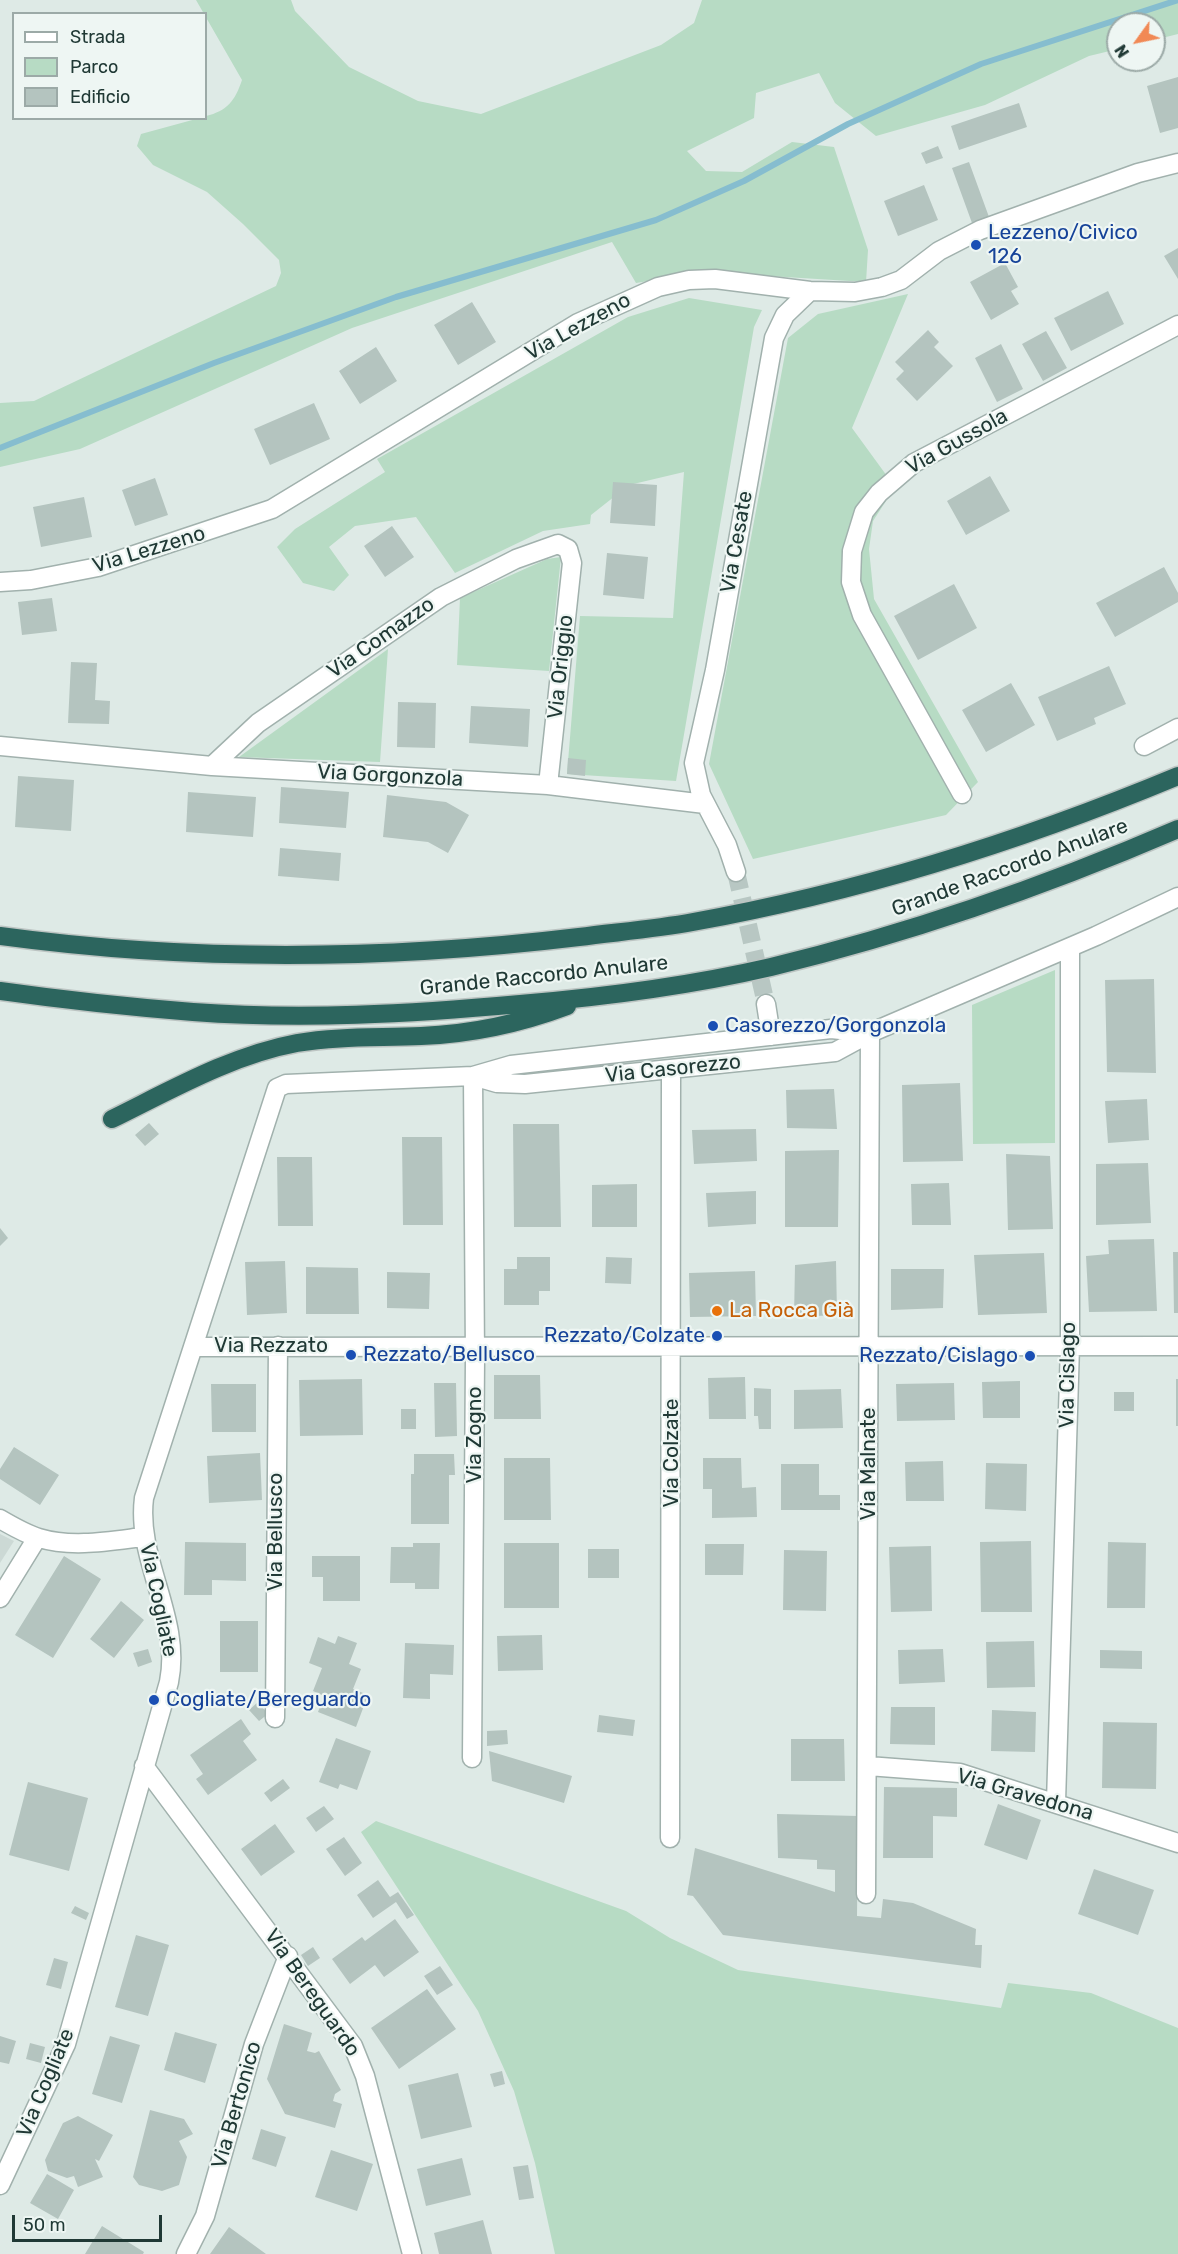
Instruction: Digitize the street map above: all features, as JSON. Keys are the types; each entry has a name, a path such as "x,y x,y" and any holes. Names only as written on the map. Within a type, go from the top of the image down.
{"highway":[{"name":"Grande Raccordo Anulare","path":"0,936 121,948 315,955 477,947 691,922 764,907 914,870 1042,828 1178,776"},
{"name":"Grande Raccordo Anulare","path":"0,991 195,1012 276,1015 412,1013 588,998 769,967 934,923 1058,879 1178,829"},
{"path":"112,1119 228,1065 272,1048 311,1041 424,1036 490,1029 519,1023 588,998"}],"street":[{"name":"Via Lezzeno","path":"0,582 32,580 98,567 272,509 578,323 658,287 689,280 721,279 810,291 855,292 888,285 907,276 947,246 980,230 1138,173 1178,163"},
{"name":"Via Cesate","path":"705,804 696,782 694,763 715,670 774,338 784,315 810,291"},
{"name":"Via Gussola","path":"962,794 854,597 850,557 864,512 890,482 914,463 1178,325"},
{"name":"Via Comazzo","path":"212,766 258,723 461,584 544,548 558,544 568,549"},
{"name":"Via Origgio","path":"548,785 572,562 568,549"},
{"path":"1144,746 1178,728"},
{"name":"Via Gorgonzola","path":"0,747 212,766 548,785 705,804"},
{"path":"705,804 727,845 736,872"},
{"name":"Via Casorezzo","path":"473,1076 497,1083 525,1084 829,1053 848,1047 870,1033 1070,948 1178,897"},
{"name":"Via Cislago","path":"1056,1802 1070,1346 1070,948"},
{"path":"766,1004 771,1035"},
{"name":"Via Casorezzo","path":"286,1084 473,1076 501,1066 771,1035 831,1029 870,1033"},
{"name":"Via Malnate","path":"866,1894 870,1033"},
{"name":"Via Colzate","path":"670,1838 671,1069"},
{"name":"Via Zogno","path":"472,1758 475,1358 473,1346 473,1076"},
{"name":"Via Cogliate","path":"0,2186 66,2044 169,1682 173,1655 164,1608 143,1537 142,1509 147,1486 275,1092 286,1084"},
{"name":"Via Rezzato","path":"193,1347 672,1344 869,1347 1178,1346"},
{"name":"Via Bellusco","path":"276,1718 278,1346"},
{"path":"0,1519 37,1538 86,1542 143,1537"},
{"path":"0,1598 37,1538"},
{"name":"Via Bereguardo","path":"144,1766 350,2040 359,2059 412,2254"},
{"name":"Via Gravedona","path":"868,1766 960,1773 1178,1843"},
{"name":"Via Bertonico","path":"186,2254 205,2216 254,2044 288,1956"}],"shaded area":[{"path":"0,1534 14,1541 0,1563"}],"green space":[{"path":"196,0 291,0 295,11 349,67 418,101 481,114 661,45 694,23 702,0 1178,0 1178,34 1166,37 1166,12 1106,12 1106,52 1089,56 985,105 876,136 835,103 819,73 756,93 754,118 687,151 706,171 742,172 792,142 834,147 868,250 866,282 704,272 636,283 612,242 352,328 80,449 0,467 0,403 34,401 276,286 281,273 279,260 207,192 153,165 137,146 141,134 192,120 207,120 207,116 225,108 233,99 242,80 207,19 207,12 203,12"},
{"path":"908,294 852,428 895,487 873,521 869,549 874,599 978,782 946,815 753,859 709,764 788,338 818,314"},
{"path":"689,298 762,310 754,327 676,781 567,774 580,616 673,618 684,472 629,485 591,515 590,524 543,531 455,573 416,517 355,526 329,547 349,575 334,591 303,583 277,547 295,529 385,472 377,459 628,317"},
{"path":"561,557 549,671 457,665 460,598 547,559"},
{"path":"388,649 380,762 239,757"},
{"path":"1055,970 1055,1143 973,1144 972,1005"},
{"path":"376,1821 626,1911 670,1938 738,1970 1001,2008 1008,1983 1091,1993 1178,2028 1178,2254 555,2254 535,2163 514,2091 478,2011 361,1832"}],"building":[{"path":"1178,77 1178,128 1160,133 1147,86"},
{"path":"1019,103 1027,127 959,150 951,126"},
{"path":"938,146 943,158 926,164 921,153"},
{"path":"969,162 989,217 972,223 952,168"},
{"path":"924,185 938,220 898,236 884,201"},
{"path":"1178,248 1178,279 1164,256"},
{"path":"1005,263 1018,287 1011,291 1019,304 991,320 970,282"},
{"path":"1108,291 1124,324 1071,351 1054,318"},
{"path":"472,302 496,342 458,365 434,325"},
{"path":"928,330 939,342 934,347 953,366 917,401 896,379 904,371 895,362"},
{"path":"1046,331 1067,368 1043,381 1022,344"},
{"path":"1001,344 1023,389 997,402 975,358"},
{"path":"376,347 397,381 360,404 339,371"},
{"path":"314,403 330,439 270,465 254,429"},
{"path":"990,476 1010,511 966,535 947,501"},
{"path":"155,478 168,515 135,526 122,490"},
{"path":"613,482 657,485 655,526 610,523"},
{"path":"84,497 92,537 41,547 33,507"},
{"path":"392,526 414,557 385,577 364,546"},
{"path":"607,553 648,557 644,599 603,595"},
{"path":"1164,567 1178,593 1178,602 1115,637 1096,603"},
{"path":"954,584 977,628 918,660 894,616"},
{"path":"52,598 57,631 22,635 18,602"},
{"path":"71,662 97,663 95,700 110,701 109,724 68,723"},
{"path":"1109,666 1126,704 1094,718 1096,724 1057,741 1038,697"},
{"path":"1011,683 1035,725 986,752 962,710"},
{"path":"398,702 436,703 435,748 397,747"},
{"path":"471,706 530,709 528,747 469,743"},
{"path":"568,758 586,760 585,776 567,774"},
{"path":"18,776 74,780 71,831 15,827"},
{"path":"281,787 349,792 346,828 279,823"},
{"path":"188,792 256,797 253,837 186,832"},
{"path":"387,795 446,802 469,815 448,853 428,842 383,837"},
{"path":"280,848 341,853 339,881 278,876"},
{"path":"1154,979 1156,1073 1107,1072 1105,980"},
{"path":"960,1083 963,1161 903,1162 902,1085"},
{"path":"834,1089 837,1129 787,1128 786,1090"},
{"path":"1147,1099 1149,1140 1108,1143 1105,1101"},
{"path":"149,1123 159,1134 145,1146 135,1135"},
{"path":"513,1124 559,1124 561,1227 514,1227"},
{"path":"756,1129 757,1161 694,1164 692,1130"},
{"path":"402,1137 442,1137 443,1225 403,1225"},
{"path":"839,1150 838,1227 785,1227 785,1151"},
{"path":"1006,1154 1050,1156 1053,1229 1008,1230"},
{"path":"277,1157 312,1157 313,1226 278,1226"},
{"path":"1148,1163 1151,1223 1096,1225 1096,1164"},
{"path":"949,1183 951,1225 912,1225 911,1184"},
{"path":"637,1184 637,1227 592,1227 592,1185"},
{"path":"756,1191 756,1224 708,1227 706,1193"},
{"path":"0,1228 8,1238 0,1246"},
{"path":"1154,1239 1157,1311 1089,1312 1086,1256 1109,1254 1108,1240"},
{"path":"1173,1252 1178,1252 1178,1313 1174,1313"},
{"path":"1044,1253 1047,1313 978,1315 974,1255"},
{"path":"517,1257 550,1257 550,1291 539,1291 539,1305 504,1305 504,1269 517,1269"},
{"path":"606,1257 632,1258 631,1284 605,1283"},
{"path":"285,1261 287,1313 247,1315 245,1262"},
{"path":"836,1261 837,1315 794,1317 795,1265"},
{"path":"306,1267 358,1268 359,1314 306,1314"},
{"path":"891,1269 944,1269 943,1308 891,1310"},
{"path":"755,1271 756,1316 690,1317 689,1273"},
{"path":"387,1272 430,1273 429,1309 387,1308"},
{"path":"494,1375 540,1375 541,1419 494,1419"},
{"path":"745,1377 746,1419 709,1419 708,1378"},
{"path":"362,1379 363,1435 300,1436 299,1380"},
{"path":"1176,1379 1178,1379 1178,1426 1176,1426"},
{"path":"1020,1381 1020,1418 983,1418 982,1382"},
{"path":"434,1383 456,1383 457,1436 435,1437"},
{"path":"954,1383 955,1420 897,1421 896,1384"},
{"path":"211,1384 256,1384 256,1432 212,1432"},
{"path":"754,1388 771,1389 771,1429 759,1429 758,1416 754,1416"},
{"path":"841,1389 843,1428 794,1429 794,1390"},
{"path":"1114,1392 1134,1392 1134,1411 1114,1411"},
{"path":"401,1409 416,1409 416,1429 401,1429"},
{"path":"14,1447 59,1475 40,1505 0,1479 0,1469"},
{"path":"260,1453 262,1500 209,1503 207,1456"},
{"path":"414,1454 454,1454 455,1475 449,1475 449,1524 411,1524 411,1474 414,1474"},
{"path":"504,1458 550,1458 551,1520 504,1520"},
{"path":"703,1458 741,1458 742,1488 756,1487 757,1517 712,1518 712,1489 703,1489"},
{"path":"943,1461 944,1501 906,1501 905,1462"},
{"path":"986,1463 1027,1464 1026,1511 985,1509"},
{"path":"781,1464 819,1464 819,1495 840,1495 840,1510 781,1510"},
{"path":"1031,1541 1032,1612 981,1612 980,1542"},
{"path":"185,1542 246,1543 246,1581 212,1580 212,1595 184,1595"},
{"path":"1108,1542 1146,1543 1145,1608 1107,1608"},
{"path":"413,1543 440,1543 439,1589 415,1589 415,1583 390,1583 391,1547 413,1547"},
{"path":"504,1543 559,1543 559,1608 504,1608"},
{"path":"705,1544 744,1544 743,1575 705,1575"},
{"path":"931,1546 932,1611 891,1612 889,1547"},
{"path":"588,1549 619,1549 619,1578 588,1578"},
{"path":"784,1550 827,1551 826,1611 783,1610"},
{"path":"64,1556 101,1579 53,1658 15,1635"},
{"path":"312,1556 360,1556 360,1601 323,1601 323,1577 312,1577"},
{"path":"121,1601 144,1620 114,1658 90,1639"},
{"path":"220,1621 258,1621 258,1672 220,1672"},
{"path":"542,1635 543,1670 498,1671 497,1636"},
{"path":"338,1636 357,1643 349,1664 361,1669 353,1689 368,1695 356,1727 318,1712 324,1696 313,1691 322,1668 309,1663 318,1637 335,1644"},
{"path":"1034,1641 1035,1687 987,1688 986,1642"},
{"path":"405,1643 454,1645 453,1675 430,1674 430,1699 403,1698"},
{"path":"148,1649 152,1662 138,1667 133,1653"},
{"path":"943,1649 945,1682 899,1684 898,1650"},
{"path":"1100,1650 1142,1651 1142,1669 1100,1668"},
{"path":"258,1702 268,1714 259,1721 249,1710"},
{"path":"891,1707 935,1707 935,1745 890,1744"},
{"path":"992,1710 1036,1712 1035,1752 991,1751"},
{"path":"599,1715 635,1720 633,1736 597,1732"},
{"path":"241,1719 251,1734 243,1741 257,1760 208,1795 196,1779 203,1774 190,1755"},
{"path":"1103,1722 1157,1723 1156,1789 1102,1788"},
{"path":"507,1730 508,1744 487,1746 487,1731"},
{"path":"336,1738 371,1751 357,1790 340,1784 338,1789 319,1782"},
{"path":"791,1739 844,1739 845,1781 791,1781"},
{"path":"489,1751 572,1776 564,1803 492,1781"},
{"path":"283,1779 290,1788 271,1802 264,1793"},
{"path":"28,1782 88,1798 69,1871 9,1855"},
{"path":"884,1787 957,1788 957,1817 933,1816 933,1858 883,1858"},
{"path":"998,1804 1041,1820 1027,1860 984,1845"},
{"path":"324,1806 334,1819 316,1832 306,1818"},
{"path":"777,1814 858,1816 857,1916 881,1918 883,1899 913,1903 976,1929 975,1945 982,1945 981,1968 723,1935 693,1896 687,1895 695,1848 835,1892 835,1870 817,1869 817,1860 778,1858"},
{"path":"275,1824 295,1852 261,1876 241,1849"},
{"path":"344,1837 362,1863 345,1876 326,1849"},
{"path":"1094,1869 1154,1890 1138,1935 1078,1914"},
{"path":"378,1880 390,1897 398,1892 414,1915 407,1919 396,1902 373,1918 357,1895"},
{"path":"75,1906 89,1913 86,1920 71,1913"},
{"path":"395,1919 419,1952 384,1977 375,1965 350,1984 332,1959 362,1937 365,1941"},
{"path":"136,1935 169,1945 148,2016 115,2007"},
{"path":"313,1947 320,1958 308,1966 301,1955"},
{"path":"54,1958 68,1962 61,1989 46,1985"},
{"path":"440,1966 453,1985 437,1995 424,1976"},
{"path":"427,1989 456,2029 399,2069 371,2028"},
{"path":"284,2024 312,2033 307,2051 315,2053 319,2051 341,2090 335,2094 333,2101 342,2104 335,2128 285,2114 267,2079"},
{"path":"175,2032 217,2044 205,2083 164,2070"},
{"path":"0,2036 16,2041 9,2064 0,2062"},
{"path":"110,2036 140,2045 122,2103 92,2094"},
{"path":"30,2043 45,2047 41,2063 26,2059"},
{"path":"502,2071 505,2084 494,2087 490,2074"},
{"path":"458,2073 472,2127 421,2139 408,2085"},
{"path":"150,2110 184,2119 193,2134 179,2141 187,2157 179,2185 162,2191 139,2185 133,2177"},
{"path":"78,2116 113,2135 99,2161 95,2159 103,2177 78,2187 74,2176 67,2178 48,2171 45,2160 63,2123"},
{"path":"261,2129 286,2137 276,2167 252,2159"},
{"path":"331,2150 373,2164 357,2211 315,2197"},
{"path":"462,2158 471,2195 426,2206 417,2169"},
{"path":"528,2165 534,2198 519,2200 513,2167"},
{"path":"47,2174 74,2190 58,2219 30,2203"},
{"path":"483,2220 492,2254 439,2254 434,2233"},
{"path":"102,2226 144,2252 143,2254 85,2254"},
{"path":"229,2227 266,2254 210,2254"}],"waterway":[{"path":"0,448 214,363 396,297 656,220 744,181 848,124 981,64 1178,0"}],"tunnel":[{"path":"736,872 766,1004"}],"place":[{"name":"Lezzeno/Civico 126","path":"976,245"},
{"name":"Casorezzo/Gorgonzola","path":"713,1026"},
{"name":"La Rocca Già","path":"717,1311"},
{"name":"Rezzato/Colzate","path":"717,1336"},
{"name":"Rezzato/Bellusco","path":"351,1355"},
{"name":"Rezzato/Cislago","path":"1030,1356"},
{"name":"Cogliate/Bereguardo","path":"154,1700"}]}
